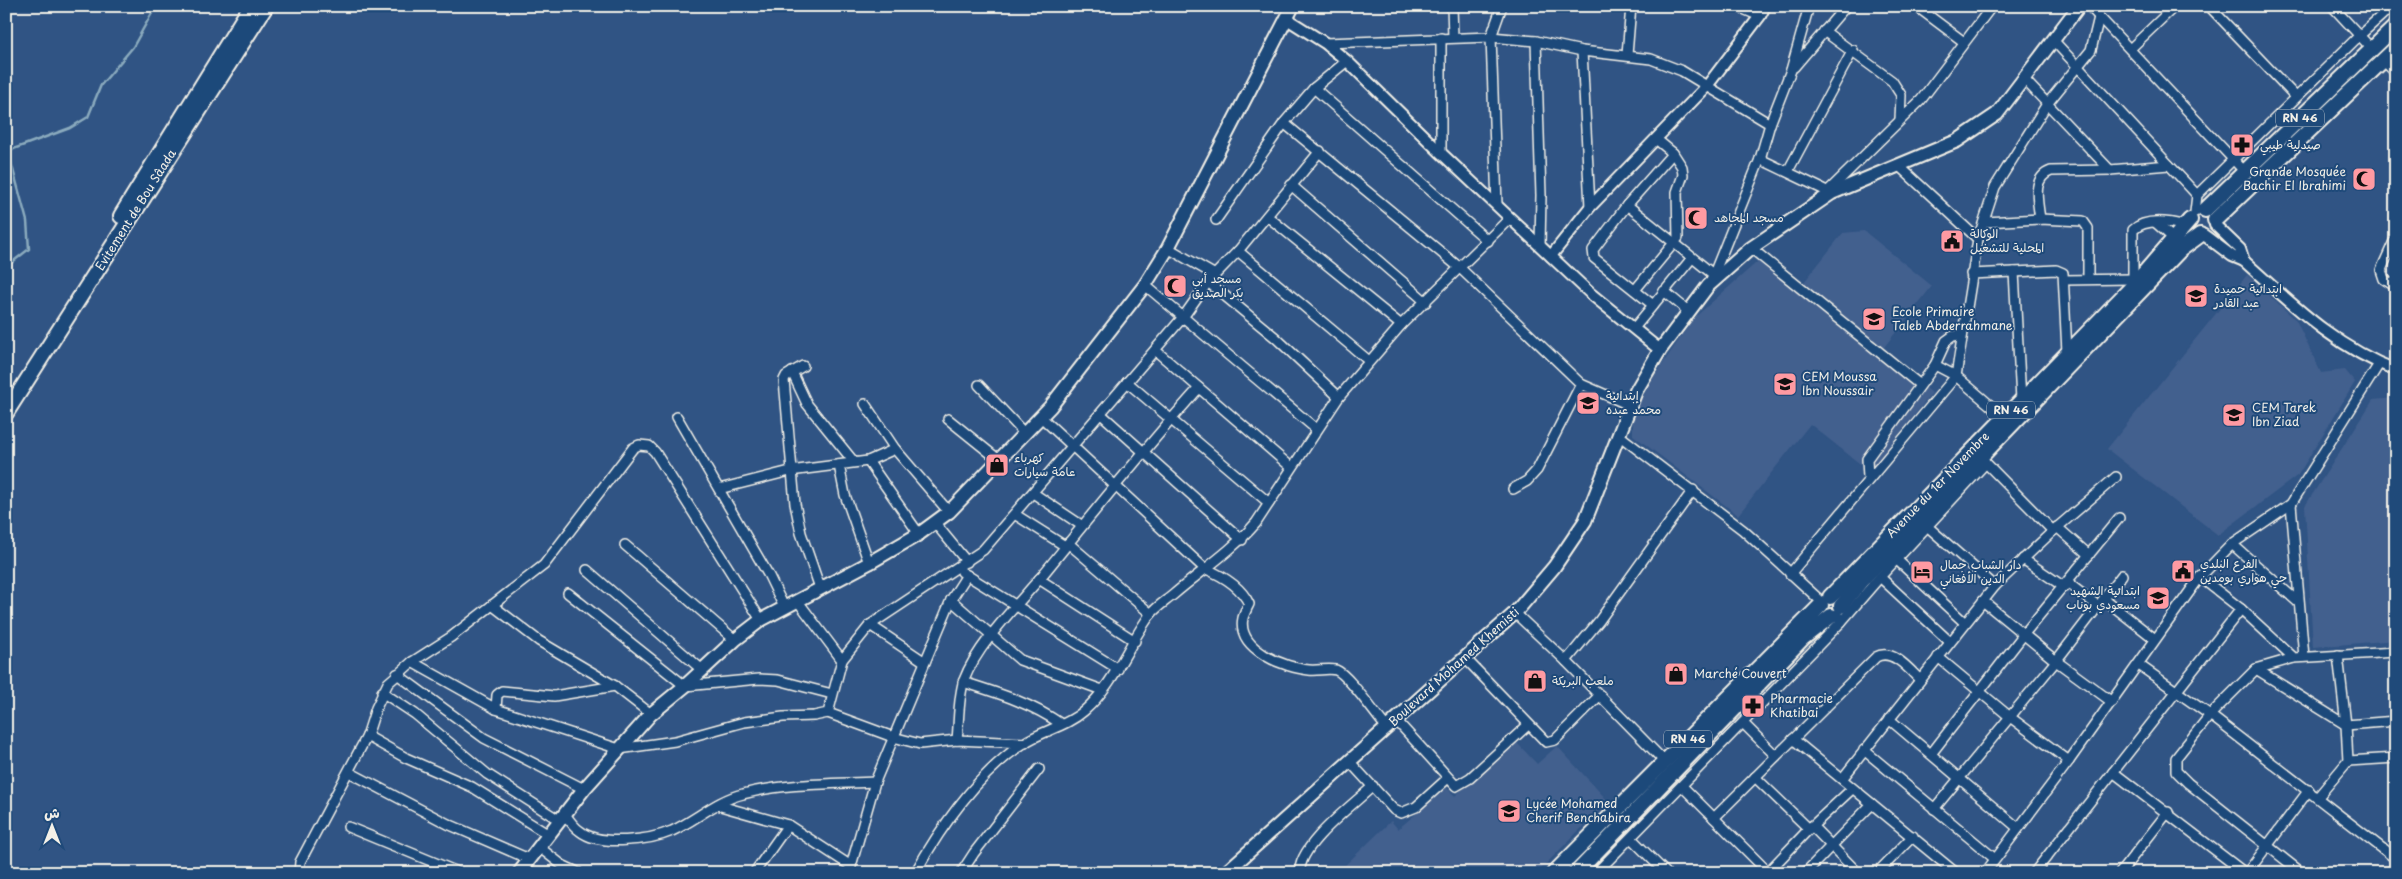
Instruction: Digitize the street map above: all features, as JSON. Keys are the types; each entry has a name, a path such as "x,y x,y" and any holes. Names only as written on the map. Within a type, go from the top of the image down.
{"main road":[{"name":"Evitement de Bou Sâada","path":"6,397 251,6"},
{"name":"Evitement de Bou Sâada","path":"6,413 266,6"},
{"path":"519,873 584,789 619,749 651,714 702,669 761,620 869,563 935,523 949,512 1041,417 1145,284 1168,248 1293,6"},
{"name":"Boulevard Mohamed Khemisti","path":"1224,873 1516,613 1554,567 1585,521 1620,436 1629,405 1660,350 1711,280 1829,192 1957,141 1997,114 2079,6"},
{"name":"Avenue du 1er Novembre","path":"1555,873 1665,762 1832,609 2004,417 2132,282 2175,240 2194,217 2244,172 2396,26"},
{"name":"RN 46","path":"2215,223 2396,48"},
{"path":"2212,213 2215,223 2211,232 2202,235 2191,228 2194,217 2212,213"},
{"name":"Avenue du 1er Novembre","path":"1576,873 1803,638 1983,461 2181,250 2202,235"}],"street":[{"path":"1452,6 1453,37"},
{"path":"1497,205 1491,37 1502,6"},
{"path":"1626,55 1631,6"},
{"path":"1551,256 1590,207 1707,86 1762,11 1736,6"},
{"path":"1627,204 1692,258 1711,280 1760,158 1770,124 1791,70 1810,6"},
{"path":"1791,70 1846,6"},
{"path":"1916,6 1964,42"},
{"path":"1760,158 1829,192 1921,100 1992,6"},
{"path":"2089,6 2244,172"},
{"path":"2130,49 2175,6"},
{"path":"2209,6 2296,97"},
{"path":"2332,6 2372,49"},
{"path":"2064,280 2088,279 2132,282 2133,230 2136,227 2156,222 2194,217 2197,195 2392,6"},
{"path":"1790,574 1868,478 1956,376 1978,239 1996,187 2047,104 2091,50 2099,16"},
{"path":"1287,19 1325,43 1347,61 1441,154 1591,294 1635,327 1660,350"},
{"path":"1824,31 1885,74 1898,89 1902,102 1900,120"},
{"path":"1325,43 1491,37 1536,41 1582,51 1626,55 1667,64 1770,124"},
{"path":"1441,38 1441,154"},
{"path":"2053,40 2197,195"},
{"path":"1536,41 1541,195 1540,246"},
{"path":"1788,171 1853,50"},
{"path":"1582,51 1590,207"},
{"path":"2383,60 2396,73"},
{"path":"1216,220 1284,123 1314,88 1347,61"},
{"path":"2024,79 2110,170"},
{"path":"1314,88 1488,241"},
{"path":"1284,123 1460,268 1581,384 1629,405"},
{"path":"1635,290 1674,244 1679,230 1677,192 1683,171 1673,154 1656,139"},
{"path":"828,713 842,660 870,625 983,550 1016,515 1033,492 1156,350 1184,316 1208,282 1238,251 1320,151"},
{"path":"1653,305 1593,254 1596,244 1627,204 1673,154"},
{"path":"1898,165 1978,239"},
{"path":"2040,219 2037,187 2039,179 2044,174 2052,171 2110,170 2169,165"},
{"path":"1291,185 1426,302"},
{"path":"1267,216 1401,325"},
{"path":"915,873 953,814 976,785 1004,758 1025,743 1082,713 1118,669 1151,614 1204,568 1242,540 1269,503 1316,429 1339,397 1401,325 1510,218"},
{"path":"1985,222 2040,219 2079,220 2086,223 2090,252 2088,279"},
{"path":"2156,222 2175,240"},
{"path":"2215,223 2240,249 2244,261"},
{"path":"2202,235 2232,256 2244,261 2313,323 2379,364 2396,370"},
{"path":"2396,237 2383,262 2381,273 2385,281 2396,287"},
{"path":"1168,248 1215,275"},
{"path":"1752,248 1920,385"},
{"path":"1238,251 1369,361"},
{"path":"1635,327 1692,258"},
{"path":"1971,274 2059,270 2063,272 2067,352"},
{"path":"2014,272 2021,400"},
{"path":"1208,282 1276,338 1339,397"},
{"path":"1145,284 1316,429"},
{"path":"1664,291 1688,311"},
{"path":"1868,478 1867,459 1935,366 1946,341 1953,336 1962,335"},
{"path":"1156,350 1291,467"},
{"path":"1984,873 2069,761 2200,577 2232,544 2291,504 2379,364"},
{"path":"803,366 786,376 784,380 790,471 801,533 820,588"},
{"path":"1935,366 1956,376 2004,417"},
{"path":"792,372 807,404 854,462"},
{"path":"1128,382 1269,503"},
{"path":"1514,489 1532,477 1537,470 1581,384"},
{"path":"979,385 1024,433"},
{"path":"957,740 964,682 973,661 1016,604 1039,579 1081,525 1199,388"},
{"path":"865,404 896,449 949,512"},
{"path":"1101,414 1242,540"},
{"path":"677,417 769,576 784,607"},
{"path":"1041,417 1072,447 1116,484 1204,568 1223,576 1247,598 1249,604 1243,620 1245,634 1255,648 1271,660 1287,666 1310,670 1337,670 1352,682 1391,724 1456,786 1462,784 1528,725"},
{"path":"948,419 999,460"},
{"path":"1620,436 1743,530 1790,574 1832,609"},
{"path":"299,873 298,869 303,855 367,736 382,692 397,674 412,662 451,637 544,565 633,448 644,444 655,452 761,620"},
{"path":"719,489 790,471 868,460 896,449"},
{"path":"868,460 919,534"},
{"path":"1596,873 1632,839 1743,723 1832,609 1880,576 1927,526 1983,461 2055,529 2089,556"},
{"path":"838,464 845,495 869,563"},
{"path":"1842,779 1995,586 2055,529 2116,477"},
{"path":"1566,661 1599,620 1692,490"},
{"path":"1033,492 1081,525"},
{"path":"2291,504 2304,657"},
{"path":"1016,515 1067,544 1151,614"},
{"path":"1931,754 2024,634 2119,518"},
{"path":"935,523 967,562"},
{"path":"1927,526 1995,586"},
{"path":"2232,544 2299,603"},
{"path":"625,545 736,640"},
{"path":"1896,559 1965,623"},
{"path":"2023,559 2066,585 2101,603 2155,639"},
{"path":"956,568 1118,669"},
{"path":"587,570 702,669"},
{"path":"717,805 788,825 850,870 875,782 951,600 967,575"},
{"path":"1934,809 1961,779 2056,661 2122,575"},
{"path":"1880,576 1950,642"},
{"path":"2200,577 2242,609 2294,658"},
{"path":"1039,579 1135,641"},
{"path":"568,593 685,686 759,679 778,680 832,694"},
{"path":"797,600 842,660"},
{"path":"951,600 1020,660 1102,690"},
{"path":"1983,601 2056,661 2112,702"},
{"path":"492,605 539,641 615,686 651,714"},
{"path":"2034,873 2242,609"},
{"path":"1516,613 1665,762"},
{"path":"870,625 925,662"},
{"path":"2302,873 2176,771 2176,758 2210,715 2256,668 2294,658 2396,652"},
{"path":"1714,818 1869,663 1881,654 1896,658 1920,680"},
{"path":"2318,796 2348,761 2338,655"},
{"path":"1938,657 2010,717 2069,761"},
{"path":"1465,658 1544,742 1550,742 1600,695"},
{"path":"412,662 496,709 619,749 675,741 744,722 828,713 894,737 920,744 957,740 1025,743"},
{"path":"2139,665 2210,715 2394,856"},
{"path":"2256,668 2346,725 2396,722"},
{"path":"397,674 484,738 584,789"},
{"path":"964,682 1015,698 1042,711 1061,724"},
{"path":"496,709 497,695 502,691 554,696 615,686"},
{"path":"382,692 414,714 487,774 562,817 580,832 590,836 632,840 650,838 673,830 740,794 773,788 875,782"},
{"path":"1889,719 2018,828"},
{"path":"1743,723 1776,756"},
{"path":"367,736 406,758 472,787 549,834"},
{"path":"1793,739 1956,873"},
{"path":"1864,750 1995,859"},
{"path":"2348,761 2396,758"},
{"path":"1350,762 1394,810 1401,814 1416,807 1448,778"},
{"path":"961,873 974,853 1039,769"},
{"path":"349,772 448,824 529,859"},
{"path":"2113,772 2246,873 2309,790"},
{"path":"1755,777 1858,873"},
{"path":"1300,873 1301,862 1309,847 1373,786"},
{"path":"1682,786 1768,872 1810,828 1852,789"},
{"path":"1806,873 1872,804"},
{"path":"2123,872 2168,812"},
{"path":"754,873 788,825"},
{"path":"348,828 460,873"},
{"path":"1877,873 1913,836"},
{"path":"1632,839 1666,873"},
{"path":"539,846 562,865 578,873"}],"shaded area":[{"name":"CEM Moussa Ibn Noussair","path":"1864,231 1932,286 1881,351 1932,393 1869,471 1810,424 1738,515 1633,435 1633,415 1655,375 1694,318 1764,256 1801,286 1843,233"},
{"name":"CEM Tarek Ibn Ziad","path":"2247,275 2296,320 2321,373 2345,370 2355,382 2298,475 2218,535 2107,449"},
{"path":"2396,398 2396,640 2313,647 2305,506 2373,400"},
{"name":"Lycée Mohamed Cherif Benchabira","path":"1516,742 1537,764 1557,746 1608,801 1537,873 1337,873 1391,821 1398,829 1447,788 1455,796"}],"waterway":[{"path":"6,267 29,249 27,221 8,151 70,128 88,117 101,85 133,47 152,13 151,6"}],"place":[{"name":"صيدلية طيبي","path":"2242,145"},
{"name":"Grande Mosquée Bachir El Ibrahimi","path":"2364,179"},
{"name":"مسجد المجاهد","path":"1696,218"},
{"name":"الوكالة المحلية للتشغيل","path":"1952,241"},
{"name":"مسجد أبي بكر الصديق","path":"1175,286"},
{"name":"ابتدائية حميدة عبد القادر","path":"2196,296"},
{"name":"Ecole Primaire Taleb Abderrahmane","path":"1874,319"},
{"name":"CEM Moussa Ibn Noussair","path":"1785,384"},
{"name":"إبتدائية محمد عبده","path":"1588,403"},
{"name":"CEM Tarek Ibn Ziad","path":"2234,415"},
{"name":"كهرباء عامة سيارات","path":"997,465"},
{"name":"الفرع البلدي حي هواري بومدين","path":"2183,571"},
{"name":"دار الشباب جمال الدين الأفغاني","path":"1922,572"},
{"name":"ابتدائية الشهيد مسعودي بوناب","path":"2158,598"},
{"name":"Marché Couvert","path":"1676,674"},
{"name":"ملعب البريكة","path":"1535,681"},
{"name":"Pharmacie Khatibai","path":"1753,706"},
{"name":"Lycée Mohamed Cherif Benchabira","path":"1509,811"}]}
